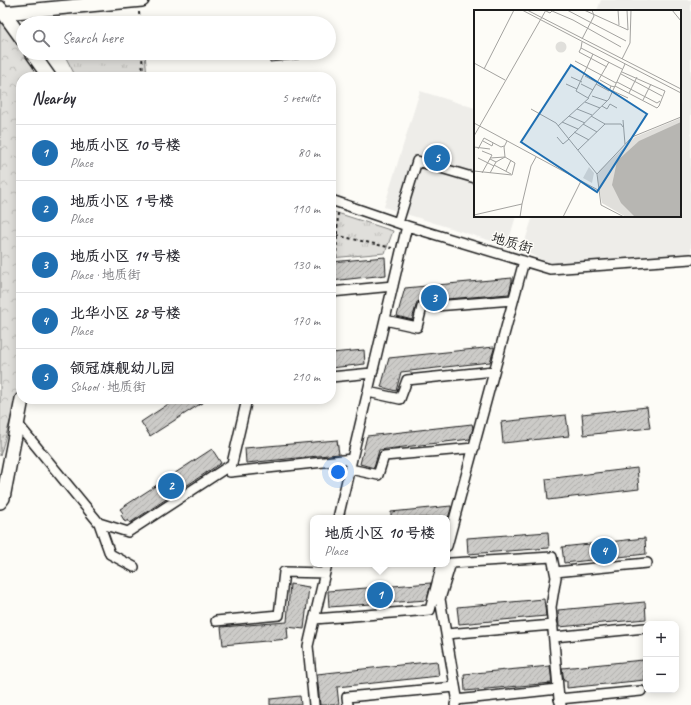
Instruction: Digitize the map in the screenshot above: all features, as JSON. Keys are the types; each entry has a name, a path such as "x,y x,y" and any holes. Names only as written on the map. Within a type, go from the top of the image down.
{"main road":[{"path":"2,11 142,0"},
{"path":"2,11 16,30"},
{"path":"37,60 45,72"},
{"path":"0,502 3,498 21,404"}],"street":[{"path":"398,223 417,160 474,178"},
{"name":"地质街","path":"336,202 407,226 550,269 691,259"},
{"path":"339,515 407,226"},
{"path":"450,528 474,448 524,261"},
{"path":"336,292 393,286"},
{"path":"385,320 417,327 422,307 513,300"},
{"path":"368,392 400,399 407,380 494,371"},
{"path":"336,376 372,373"},
{"path":"246,404 230,472 352,459"},
{"path":"17,423 99,523 110,554 134,567"},
{"path":"350,469 378,475 384,456 474,448"},
{"path":"99,523 128,532 232,464"},
{"path":"560,698 551,607 556,577 552,556 452,564 440,599 457,697 456,703 560,698 641,691"},
{"path":"555,572 647,563"},
{"path":"314,619 430,610 441,567"},
{"path":"216,620 279,615 284,572 326,568 308,646 314,705"},
{"path":"446,634 553,625"},
{"path":"554,637 643,628"},
{"path":"348,705 347,697 455,686"}],"path":[{"path":"143,60 144,72"},
{"path":"336,218 336,258"},
{"path":"337,235 401,250"}],"shaded area":[{"path":"601,0 691,0 691,256 552,265 522,250 533,217 681,217 681,10 597,10"},
{"path":"420,91 474,108 474,217 516,217 507,246 384,207"}],"green space":[{"path":"0,22 16,40 16,60 32,60 41,72 16,72 16,400 0,456"},
{"path":"67,60 146,60 147,72 73,72"},
{"path":"336,213 393,231 385,253 336,258"}],"building":[{"path":"270,60 289,60 270,62"},
{"path":"385,257 386,275 336,280 336,262"},
{"path":"512,278 509,294 422,301 417,302 412,320 397,316 405,288"},
{"path":"494,347 490,362 401,372 396,391 381,387 389,358"},
{"path":"364,350 365,364 336,367 336,353"},
{"path":"168,404 200,404 150,436 141,422"},
{"path":"647,407 650,428 584,435 582,414"},
{"path":"566,415 569,436 503,443 501,422"},
{"path":"472,424 473,428 470,439 379,450 374,468 360,464 367,436"},
{"path":"337,440 339,454 246,463 245,448"},
{"path":"212,449 221,463 130,523 128,520 125,522 121,515 123,513 120,509"},
{"path":"637,468 639,489 548,500 546,479"},
{"path":"451,506 449,515 391,515 391,512"},
{"path":"548,532 549,548 468,554 467,538"},
{"path":"645,538 646,554 564,563 562,547"},
{"path":"431,583 427,600 329,607 328,591"},
{"path":"290,584 309,587 304,629 287,627 288,639 223,645 221,627 287,622"},
{"path":"544,599 546,616 459,624 457,607"},
{"path":"645,602 646,619 559,627 558,610"},
{"path":"643,660 643,680 567,688 567,681 564,681 562,668"},
{"path":"437,661 439,676 337,687 339,705 320,705 317,674"},
{"path":"550,666 552,683 465,691 464,674"},
{"path":"300,696 301,705 270,705 270,699"}],"place":[{"name":"领冠旗舰幼儿园","path":"437,158"},
{"name":"地质小区 14 号楼","path":"434,298"},
{"name":"地质小区 1 号楼","path":"171,486"},
{"name":"北华小区 28 号楼","path":"604,551"},
{"name":"地质小区 10 号楼","path":"380,595"}]}
